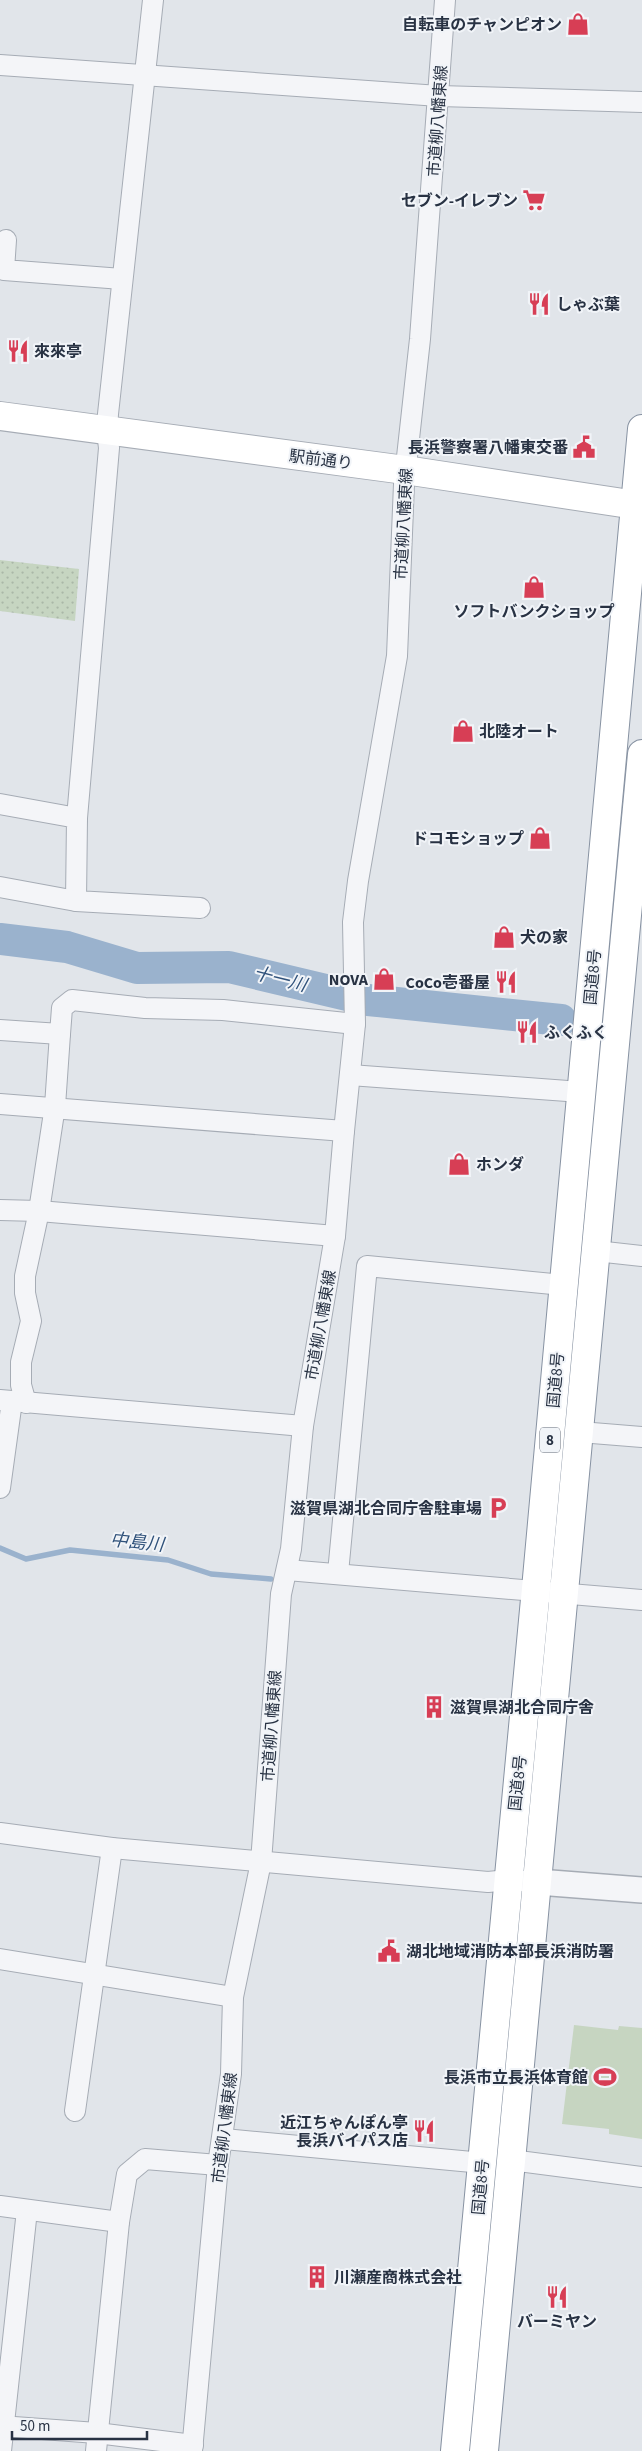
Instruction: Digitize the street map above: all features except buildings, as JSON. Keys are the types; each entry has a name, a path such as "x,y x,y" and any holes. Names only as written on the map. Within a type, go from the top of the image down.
{"main road":[{"name":"駅前通り","path":"0,416 406,470 639,506"},
{"name":"国道8号","path":"455,2451 581,1092 639,506 642,429"},
{"name":"国道8号","path":"484,2451 640,798 642,754"}],"street":[{"path":"76,902 77,818 109,448 107,431 153,0"},
{"name":"市道柳八幡東線","path":"192,2448 218,2166 224,2139 231,2074 233,1997 261,1862 282,1594 287,1570 303,1426 335,1236 356,1024 353,922 358,881 396,656 406,470 421,329 445,0"},
{"path":"0,65 439,96 642,102"},
{"path":"6,240 4,270 122,279"},
{"path":"0,804 77,818"},
{"path":"0,887 76,902 200,908"},
{"path":"0,1488 12,1401 22,1385 20,1362 31,1321 25,1293 25,1276 39,1211 55,1106 62,1008 72,1000 145,1008 223,1010 356,1024"},
{"path":"0,1030 60,1034"},
{"path":"350,1075 581,1092"},
{"path":"0,1104 55,1106 344,1130"},
{"path":"0,1210 39,1211 335,1236"},
{"path":"596,1251 642,1256"},
{"path":"338,1573 367,1266 563,1285"},
{"path":"12,1401 303,1426"},
{"path":"580,1432 642,1437"},
{"path":"287,1570 642,1600"},
{"path":"0,1833 29,1835 112,1848 261,1862 488,1882 508,1880 642,1890"},
{"path":"75,2111 112,1848"},
{"path":"0,1959 233,1997"},
{"path":"224,2139 482,2163"},
{"path":"96,2442 119,2222 127,2174 145,2159 218,2166"},
{"path":"511,2160 642,2177"},
{"path":"0,2206 119,2222"},
{"path":"1,2451 1,2426 27,2210"},
{"path":"1,2426 96,2442 192,2448"}],"green space":[{"path":"0,560 79,569 75,621 0,611"},
{"name":"長浜市立長浜体育館","path":"574,2025 618,2030 619,2026 642,2028 642,2139 609,2134 609,2129 562,2124"}],"waterway":[{"name":"十一川","path":"0,939 67,947 137,968 229,967 368,1000 561,1020"},
{"name":"中島川","path":"0,1548 26,1559 70,1550 168,1560 211,1574 271,1579"}],"place":[{"name":"自転車のチャンピオン","path":"578,24"},
{"name":"セブン-イレブン","path":"534,200"},
{"name":"しゃぶ葉","path":"539,304"},
{"name":"來來亭","path":"18,351"},
{"name":"長浜警察署八幡東交番","path":"584,447"},
{"name":"ソフトバンクショップ","path":"534,587"},
{"name":"北陸オート","path":"463,731"},
{"name":"ドコモショップ","path":"540,838"},
{"name":"犬の家","path":"504,937"},
{"name":"NOVA","path":"384,979"},
{"name":"CoCo壱番屋","path":"506,982"},
{"name":"ふくふく","path":"527,1032"},
{"name":"ホンダ","path":"459,1164"},
{"name":"滋賀県湖北合同庁舎駐車場","path":"498,1508"},
{"name":"滋賀県湖北合同庁舎","path":"434,1707"},
{"name":"湖北地域消防本部長浜消防署","path":"389,1951"},
{"name":"長浜市立長浜体育館","path":"605,2077"},
{"name":"近江ちゃんぽん亭 長浜バイパス店","path":"424,2131"},
{"name":"川瀬産商株式会社","path":"317,2277"},
{"name":"バーミヤン","path":"557,2297"}]}
